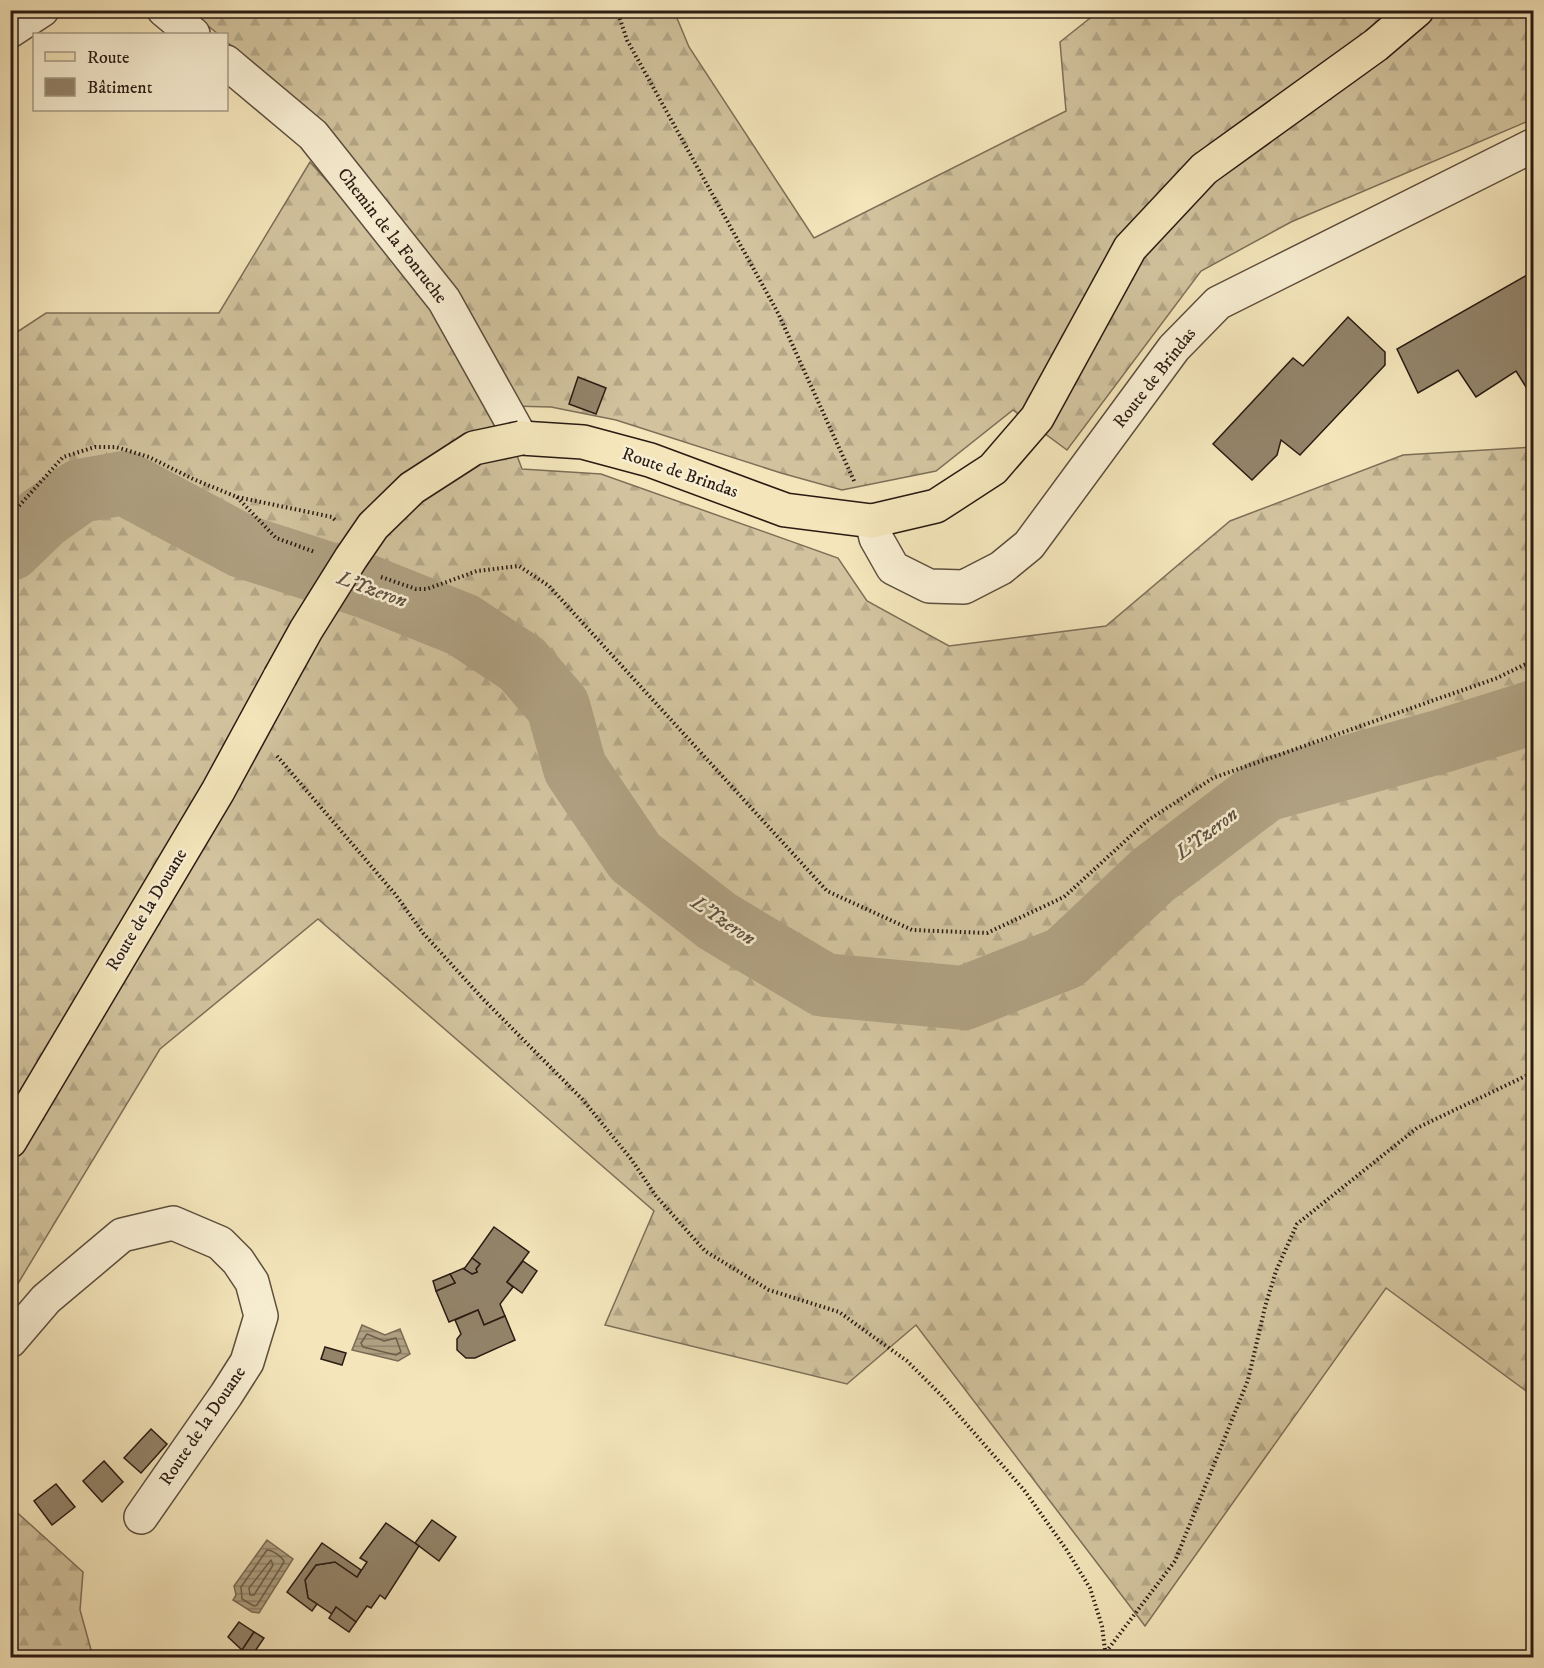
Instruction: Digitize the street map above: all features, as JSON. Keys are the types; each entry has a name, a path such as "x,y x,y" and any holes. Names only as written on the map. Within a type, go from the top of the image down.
{"main road":[{"name":"Route de Brindas","path":"280,676 351,558 374,526 412,488 474,448 521,438 583,442 650,460 785,510 872,521 936,506 993,469 1037,418 1130,248 1204,169 1377,45 1417,10"},
{"name":"Route de la Douane","path":"10,1141 218,791 280,676"}],"street":[{"path":"10,32 42,10"},
{"path":"164,10 192,33"},
{"name":"Chemin de la Fonruche","path":"228,64 313,135 444,300 521,438"},
{"name":"Route de Brindas","path":"872,521 876,538 893,568 929,586 964,588 1001,568 1029,545 1174,348 1218,303 1533,144"},
{"name":"Route de la Douane","path":"10,1341 46,1299 122,1235 173,1223 220,1243 238,1261 252,1282 261,1316 247,1362 141,1517"}],"path":[{"path":"617,10 627,40 778,313 872,521"},
{"path":"10,516 63,457 95,447 116,447 148,457 237,497 332,517 338,524"},
{"path":"237,497 276,538 318,553"},
{"path":"380,577 416,589 428,589 477,571 519,566 549,586 827,891 912,930 987,933 1064,897 1147,821 1213,778 1497,678 1533,660"},
{"path":"251,730 273,751 395,894 438,950 583,1100 631,1159 656,1197 705,1251 770,1290 839,1312 907,1361 942,1395 1024,1490 1066,1549 1090,1588 1102,1626 1106,1655"},
{"path":"1106,1655 1175,1561 1248,1380 1276,1271 1296,1224 1417,1128 1533,1072"}],"green space":[{"path":"190,11 674,11 689,47 814,238 1066,111 1060,42 1099,11 1533,11 1533,119 1291,222 1201,271 1067,450 1013,410 936,471 842,490 781,473 616,420 551,407 511,406 331,131 228,43 228,33 217,33"},
{"path":"310,162 438,305 500,410 522,469 601,474 838,558 867,601 949,646 1106,626 1230,521 1403,455 1533,447 1533,1396 1386,1288 1145,1626 916,1325 847,1384 605,1325 654,1211 318,919 160,1049 11,1295 11,336 46,313 219,313"},
{"path":"11,1507 83,1572 80,1610 93,1657 11,1657"}],"water":[{"path":"362,1325 385,1335 400,1329 410,1354 398,1361 352,1350"},
{"path":"267,1540 293,1559 259,1613 252,1612 233,1600 236,1595 234,1586"}],"building":[{"path":"1534,271 1534,393 1531,395 1516,371 1476,397 1458,370 1418,393 1397,349"},
{"path":"1348,317 1385,352 1385,365 1300,455 1281,440 1277,455 1252,480 1213,444 1293,358 1303,366"},
{"path":"578,377 606,388 596,414 569,404"},
{"path":"494,1227 529,1252 507,1282 513,1287 500,1304 505,1316 484,1325 478,1310 449,1322 436,1291 455,1283 450,1274 464,1268 472,1274 477,1272 476,1269 480,1264 472,1258"},
{"path":"472,1258 480,1264 476,1269 477,1272 472,1274 464,1269"},
{"path":"523,1261 537,1271 522,1293 507,1282"},
{"path":"450,1274 455,1283 436,1291 433,1281"},
{"path":"478,1310 484,1325 505,1316 515,1340 475,1358 466,1358 457,1350 457,1339 461,1334 455,1320"},
{"path":"325,1347 346,1353 342,1365 321,1359"},
{"path":"151,1429 167,1444 141,1473 124,1458"},
{"path":"104,1461 123,1482 102,1502 83,1481"},
{"path":"56,1484 75,1507 52,1525 34,1501"},
{"path":"432,1520 456,1537 439,1561 415,1543"},
{"path":"386,1523 419,1546 385,1599 380,1595 371,1608 367,1606 356,1622 336,1607 332,1614 308,1598 305,1580 316,1565 335,1562 357,1577 367,1562 360,1558"},
{"path":"322,1543 361,1570 357,1577 335,1562 316,1565 305,1580 308,1598 317,1604 312,1611 287,1592"},
{"path":"336,1607 356,1622 349,1632 329,1618"},
{"path":"239,1622 254,1632 242,1650 228,1637"},
{"path":"254,1632 264,1638 251,1657 242,1650"}],"waterway":[{"name":"L'Yzeron","path":"10,549 42,518 80,491 124,483 242,546 368,587 463,625 522,664 558,706 575,768 635,857 717,921 824,985 964,998 1065,958 1153,875 1265,790 1442,741 1534,712"}]}
